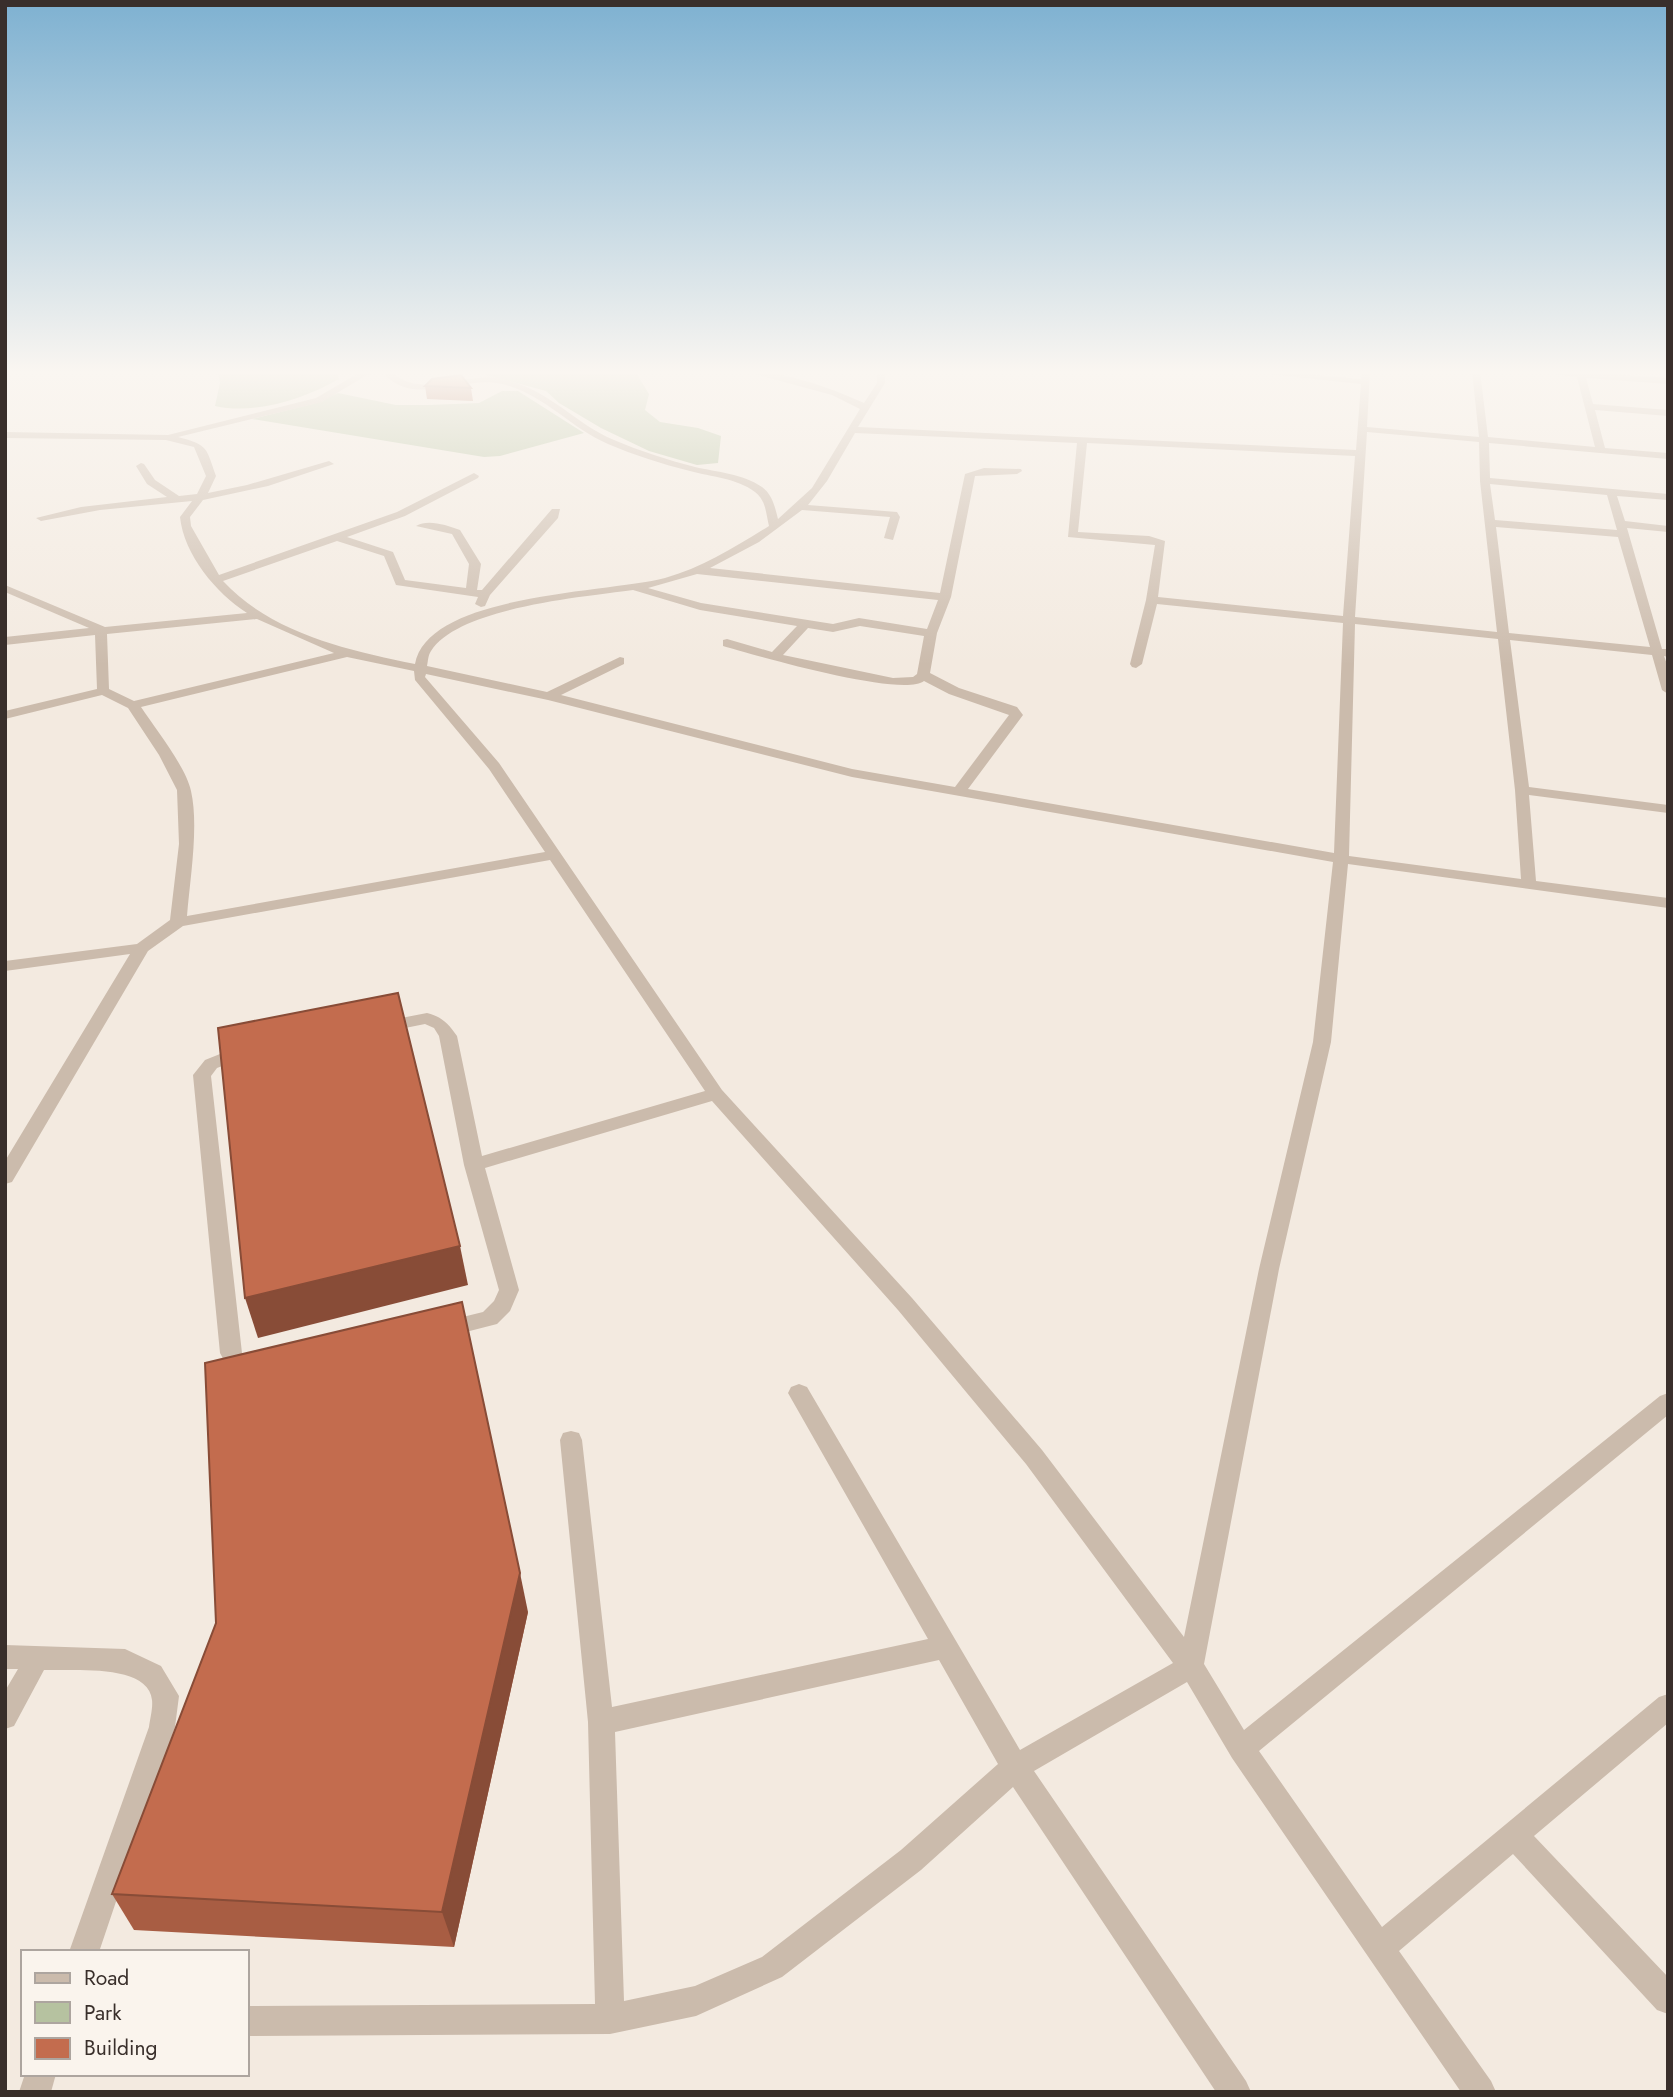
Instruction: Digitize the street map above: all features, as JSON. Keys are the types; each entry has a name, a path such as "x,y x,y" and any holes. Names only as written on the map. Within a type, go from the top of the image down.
{"street":[{"path":"143,469 151,482 176,499"},
{"path":"208,469 211,476 186,517 186,526 216,580 234,598 259,615 318,643 347,653 549,696 852,773 1341,859 1668,903"},
{"path":"41,518 82,508 200,497 254,487 313,469"},
{"path":"693,469 746,482 760,490 768,500 774,526"},
{"path":"830,469 800,507 774,526 696,570 637,588 542,600 477,614 436,636 427,645 417,667 419,677 494,766 716,1094 905,1304 1034,1457 1191,1666 1241,1749 1480,2092"},
{"path":"1079,469 1072,535 1157,540 1161,548 1152,600 1136,664"},
{"path":"248,2021 610,2019 696,2001 772,1967 911,1860 1015,1766 1191,1666 1269,1269 1322,1042 1341,859 1349,620 1358,469"},
{"path":"1485,469 1522,790 1529,884"},
{"path":"727,643 774,657 893,682 917,681 923,676 931,632 945,597 970,474 984,471 1017,471"},
{"path":"216,580 340,538 420,506 474,476"},
{"path":"1485,481 1668,497"},
{"path":"1611,492 1662,653 1668,690"},
{"path":"800,507 893,514 895,517 889,538"},
{"path":"477,614 485,594 522,555 556,511"},
{"path":"1490,523 1668,530"},
{"path":"421,526 441,527 456,532 475,564 471,591"},
{"path":"340,538 389,554 400,583 485,594"},
{"path":"696,570 945,597"},
{"path":"5,588 101,629"},
{"path":"637,588 700,606 839,628 859,622 931,632"},
{"path":"1152,600 1662,653"},
{"path":"5,641 101,629 259,615"},
{"path":"774,657 806,623"},
{"path":"101,629 103,691"},
{"path":"133,705 347,653"},
{"path":"549,696 620,661"},
{"path":"923,676 954,691 1012,710 1016,715 959,791"},
{"path":"5,715 103,691 133,705 166,755 184,790 186,844 178,922"},
{"path":"1522,790 1668,809"},
{"path":"5,1177 142,948 178,922 553,855"},
{"path":"5,966 142,948"},
{"path":"427,1018 440,1024 448,1036 474,1164 509,1290 503,1305 490,1318 263,1375 240,1369 231,1353 202,1075 211,1064 225,1058 427,1018"},
{"path":"474,1164 716,1094"},
{"path":"799,1393 1015,1766 1235,2092"},
{"path":"1241,1749 1668,1402"},
{"path":"571,1440 601,1722 610,2019"},
{"path":"601,1722 946,1647"},
{"path":"5,1657 125,1661 152,1674 166,1696 162,1727 85,1950"},
{"path":"5,1717 38,1657"},
{"path":"1380,1948 1668,1706"},
{"path":"1514,1835 1668,1999"}],"building":[{"path":"398,993 460,1246 245,1298 218,1028"},
{"path":"462,1302 520,1573 442,1912 112,1894 216,1623 205,1363"}]}
